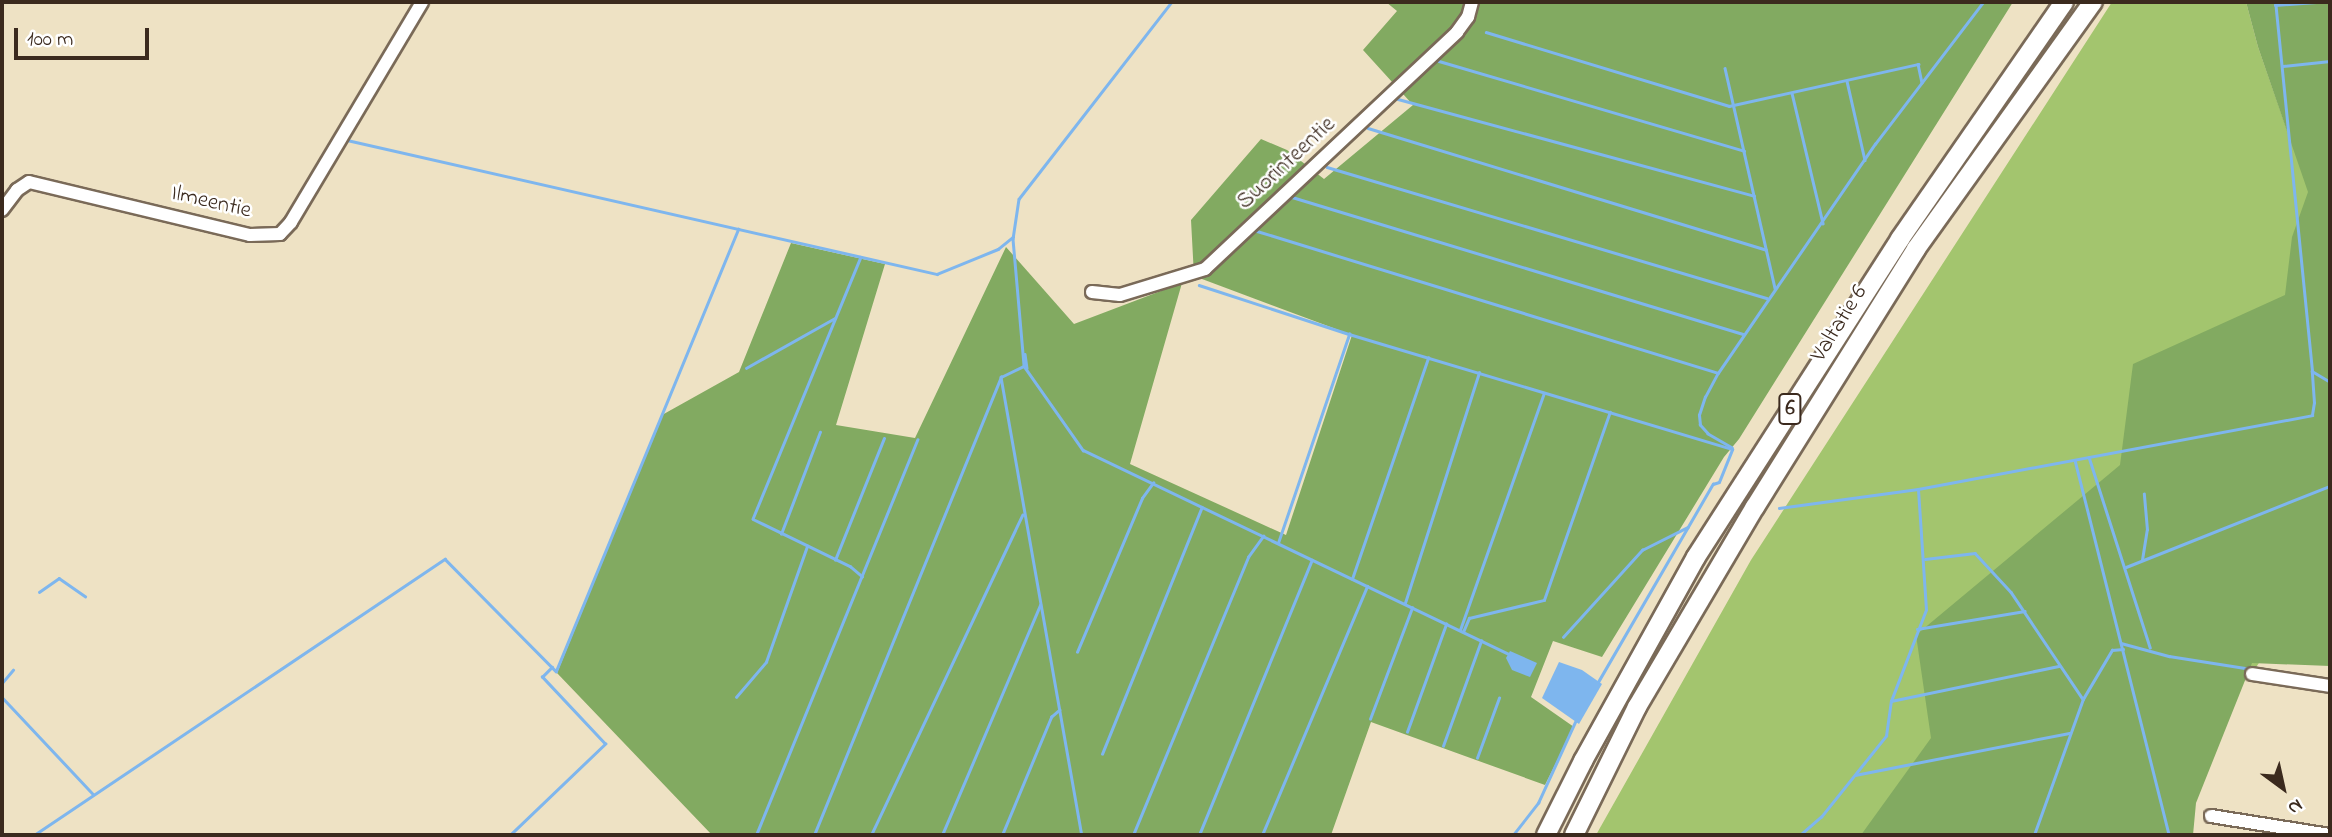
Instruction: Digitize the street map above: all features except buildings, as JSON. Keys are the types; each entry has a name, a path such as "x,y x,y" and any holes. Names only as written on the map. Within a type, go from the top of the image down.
{"highway":[{"name":"Valtatie 6","path":"1546,835 1622,688 1703,545 1900,239 2064,2"},
{"name":"Valtatie 6","path":"1574,835 1637,707 1755,507 1916,249 2092,2"}],"street":[{"name":"Ilmeentie","path":"2,211 17,190 29,182 250,235 280,234 291,222 422,2"},
{"name":"Suorinteentie","path":"1092,292 1120,295 1149,289 1205,269 1457,32 1468,17 1472,2"},
{"path":"2252,674 2330,686"},
{"path":"2211,816 2330,835"}],"green space":[{"path":"1386,2 2013,2 1739,439 1724,457 1602,657 1553,641 1531,697 1574,727 1545,785 1371,722 1331,835 712,835 557,673 662,415 739,372 791,243 885,264 836,425 915,438 1006,247 1074,324 1182,283 1130,464 1286,535 1352,335 1194,276 1191,220 1261,139 1287,150 1324,179 1413,105 1363,50 1397,11"},
{"path":"2112,2 2246,2 2258,47 2288,133 2330,2 2261,660 2252,673 2234,683 2169,835 1596,835 1751,560"},
{"path":"2246,2 2330,2 2330,666 2252,663 2196,803 2193,835 1861,835 1931,738 1916,635 2120,465 2133,364 2285,295 2292,237 2308,192 2258,47"}],"water":[{"path":"1510,651 1537,663 1530,677 1512,670 1506,658"},
{"path":"1559,662 1582,670 1602,684 1579,724 1542,698"}],"waterway":[{"path":"1172,2 1019,199 1013,239 1024,366 1083,450 1508,654"},
{"path":"1732,448 1708,434 1700,425 1699,415 1705,397 1718,373 1875,144 1983,2"},
{"path":"1779,508 1918,489 2312,415 2312,371 2275,2"},
{"path":"2275,5 2316,2"},
{"path":"1486,32 1729,106 1918,64 1922,83"},
{"path":"1439,61 1744,151"},
{"path":"2283,66 2330,61"},
{"path":"1725,68 1775,288"},
{"path":"1847,81 1865,160"},
{"path":"1792,93 1823,223"},
{"path":"1398,99 1754,196"},
{"path":"1368,128 1766,250"},
{"path":"347,140 937,274 998,249 1013,237"},
{"path":"1327,167 1767,298"},
{"path":"1292,197 1743,334"},
{"path":"34,835 445,559 556,671 738,229"},
{"path":"1257,231 1718,373"},
{"path":"861,257 753,519 850,566 862,576"},
{"path":"1199,285 1349,334 1732,449"},
{"path":"746,368 835,318"},
{"path":"1278,543 1349,334"},
{"path":"1025,354 1027,368"},
{"path":"1352,579 1428,358"},
{"path":"814,835 1001,377 1024,366"},
{"path":"2312,371 2330,382"},
{"path":"1405,603 1479,373"},
{"path":"1001,377 1082,835"},
{"path":"1460,630 1544,393"},
{"path":"1463,632 1469,618 1544,600 1610,412"},
{"path":"781,534 820,432"},
{"path":"835,560 884,438"},
{"path":"756,835 917,440"},
{"path":"1598,682 1713,484 1719,482 1732,449"},
{"path":"2089,457 2150,647"},
{"path":"2075,460 2169,835"},
{"path":"1077,652 1142,498 1153,483"},
{"path":"2126,567 2330,486"},
{"path":"1800,835 1821,817 1886,736 1891,701 1926,610 1918,490"},
{"path":"2142,560 2147,530 2144,494"},
{"path":"1102,754 1202,507"},
{"path":"871,835 1022,515"},
{"path":"1563,637 1642,550 1688,527"},
{"path":"1133,835 1248,557 1263,536"},
{"path":"736,697 766,662 807,546"},
{"path":"1925,559 1975,553 2011,592 2083,699"},
{"path":"1199,835 1312,560"},
{"path":"39,592 59,578 85,596"},
{"path":"1262,835 1367,586"},
{"path":"942,835 1040,605"},
{"path":"1370,719 1412,608"},
{"path":"1917,629 2024,611"},
{"path":"1407,732 1446,624"},
{"path":"1443,746 1481,641"},
{"path":"2121,643 2169,656 2251,669"},
{"path":"2034,835 2083,699 2112,650 2123,649"},
{"path":"1891,701 2059,666"},
{"path":"510,835 605,744 542,677 552,667"},
{"path":"2,683 13,670"},
{"path":"2,697 93,794"},
{"path":"1477,758 1499,698"},
{"path":"1002,835 1051,717 1059,710"},
{"path":"1513,835 1538,803 1575,722"},
{"path":"1855,775 2069,733"}]}
